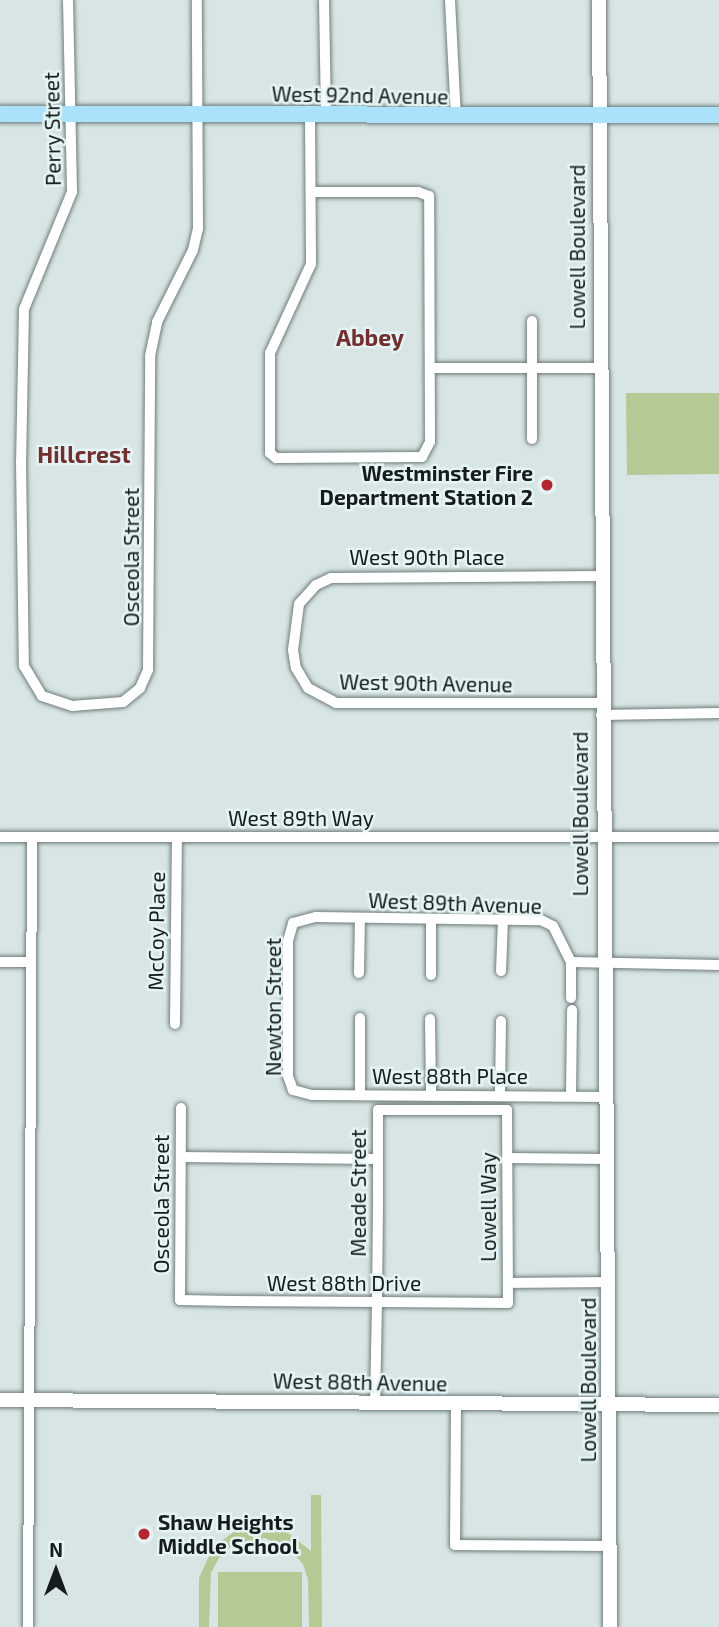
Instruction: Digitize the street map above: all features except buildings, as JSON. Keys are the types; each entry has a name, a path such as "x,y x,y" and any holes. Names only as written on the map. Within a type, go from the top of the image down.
{"main road":[{"name":"West 92nd Avenue","path":"0,114 456,118 719,115"}],"street":[{"name":"Perry Street","path":"68,0 70,205 27,298 22,325 23,659 30,682 42,696 55,703 90,706"},
{"name":"Osceola Street","path":"90,706 129,698 148,670 149,356 157,322 195,241 199,114 197,0"},
{"path":"313,192 426,194 431,202 427,454 272,456 268,429 270,353 311,264 313,192 324,0"},
{"path":"450,0 456,118"},
{"name":"Lowell Boulevard","path":"598,0 601,836 608,1097 610,1627"},
{"path":"532,321 532,439"},
{"path":"430,368 599,368"},
{"name":"West 90th Place","path":"293,638 296,611 303,596 331,578 600,576"},
{"name":"West 90th Avenue","path":"293,638 293,659 301,679 317,695 336,703 719,713"},
{"name":"West 89th Way","path":"0,837 719,837"},
{"path":"28,1627 32,838"},
{"name":"McCoy Place","path":"175,1024 177,838"},
{"name":"West 89th Avenue","path":"293,923 316,917 541,920 553,926 572,962"},
{"path":"359,918 359,973"},
{"path":"431,919 431,975"},
{"path":"501,971 503,920"},
{"name":"Newton Street","path":"293,923 288,941 288,1076 293,1090"},
{"path":"0,962 31,962"},
{"path":"571,998 572,962 719,965"},
{"path":"571,1096 572,1010"},
{"path":"359,1018 360,1095"},
{"path":"430,1019 431,1095"},
{"path":"500,1094 501,1021"},
{"name":"West 88th Place","path":"293,1090 312,1095 500,1094 608,1097"},
{"name":"Osceola Street","path":"180,1300 181,1108"},
{"name":"Lowell Way","path":"378,1110 507,1110 508,1303"},
{"name":"Meade Street","path":"375,1403 378,1110"},
{"path":"181,1157 378,1159"},
{"path":"507,1158 608,1159"},
{"path":"508,1283 608,1282"},
{"name":"West 88th Drive","path":"180,1300 508,1303"},
{"name":"West 88th Avenue","path":"0,1400 719,1405"},
{"path":"456,1404 455,1545 610,1546"}],"green space":[{"path":"626,393 719,393 719,474 627,475"},
{"path":"311,1495 321,1495 322,1627 309,1627 308,1580 303,1564 291,1551 265,1538 232,1545 219,1558 211,1573 209,1627 199,1627 199,1578 213,1547 235,1531 266,1526 286,1531 311,1551"},
{"path":"218,1572 302,1572 302,1627 218,1627"}],"place":[{"name":"Westminster Fire Department Station 2","path":"547,485"},
{"name":"Shaw Heights Middle School","path":"144,1534"}],"district":[{"name":"Abbey","path":"370,337"},
{"name":"Hillcrest","path":"84,454"}]}
